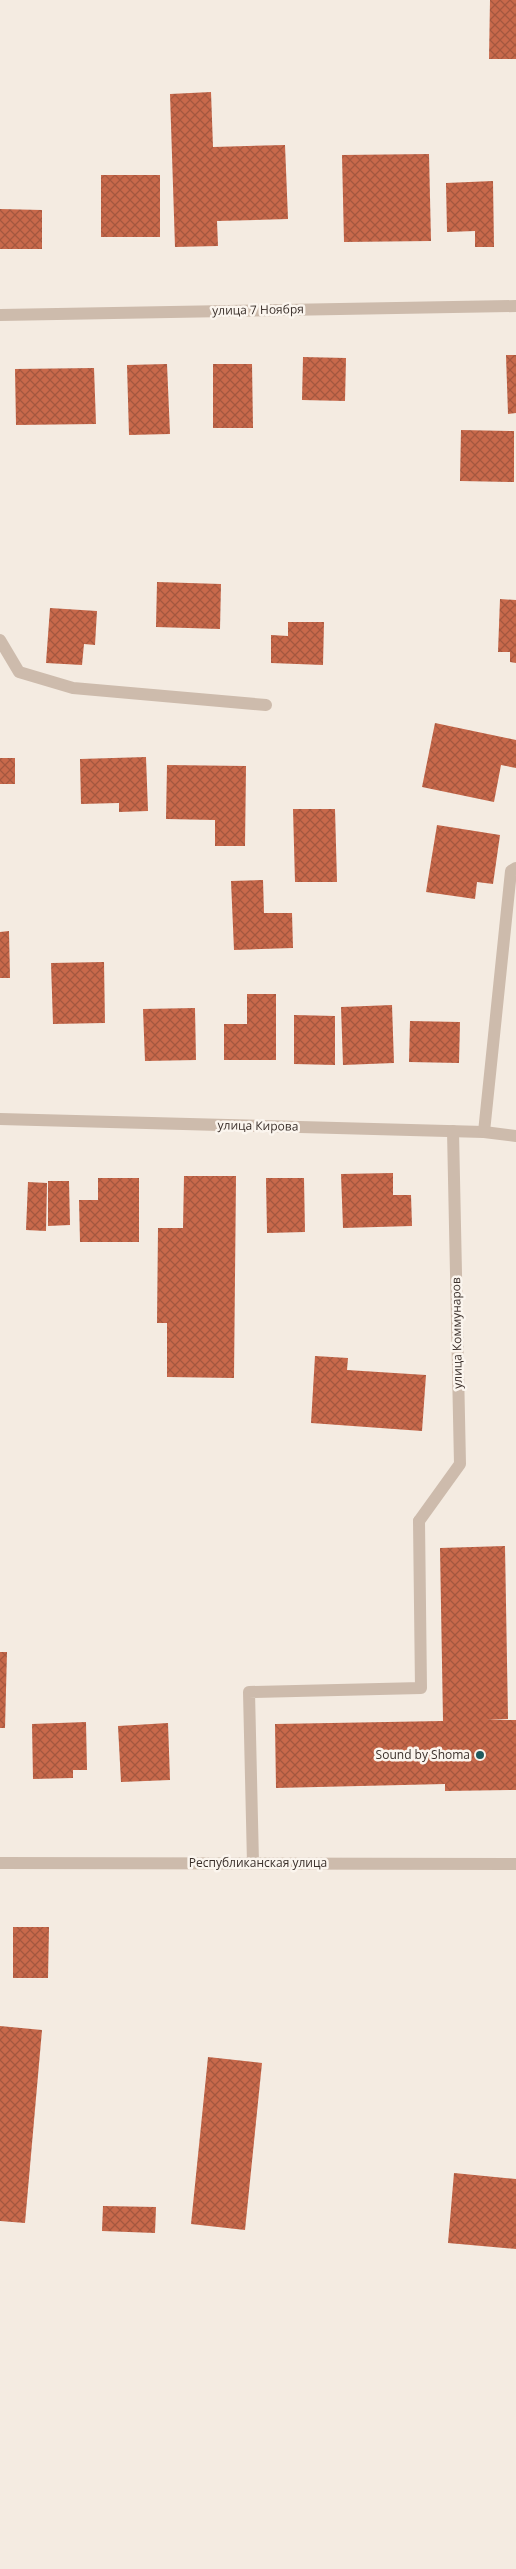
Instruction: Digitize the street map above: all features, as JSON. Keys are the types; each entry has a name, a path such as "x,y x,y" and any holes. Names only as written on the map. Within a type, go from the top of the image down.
{"street":[{"name":"улица 7 Ноября","path":"0,315 516,306"},
{"path":"0,640 19,672 73,688 266,705"},
{"path":"484,1132 511,871 516,868"},
{"name":"улица Кирова","path":"0,1119 454,1131 516,1136"},
{"name":"улица Коммунаров","path":"253,1863 248,1692 421,1688 419,1521 460,1464 454,1131"},
{"name":"Республиканская улица","path":"0,1863 516,1864"}],"building":[{"path":"490,0 516,0 516,59 489,59"},
{"path":"211,92 213,147 285,145 288,219 217,221 218,246 175,247 170,94"},
{"path":"429,154 431,241 344,242 342,155"},
{"path":"101,175 160,175 160,237 101,237"},
{"path":"493,181 494,247 475,247 475,231 447,232 446,183"},
{"path":"0,209 42,210 42,249 0,249"},
{"path":"506,355 516,355 516,413 508,414"},
{"path":"303,357 346,358 345,401 302,400"},
{"path":"167,364 170,434 129,435 127,365"},
{"path":"213,364 252,364 253,428 213,428"},
{"path":"94,368 96,424 16,425 15,369"},
{"path":"461,430 514,431 514,482 460,481"},
{"path":"157,582 221,584 220,629 156,627"},
{"path":"500,599 516,600 516,663 510,662 510,652 498,652"},
{"path":"50,608 97,611 95,645 84,644 82,665 46,663"},
{"path":"288,622 324,622 323,665 271,663 271,635 288,636"},
{"path":"435,723 516,740 516,768 501,765 494,802 422,787"},
{"path":"146,757 148,811 119,812 119,803 81,804 80,759"},
{"path":"0,758 15,758 15,784 0,784"},
{"path":"167,765 246,766 245,846 215,846 215,820 166,819"},
{"path":"293,809 335,809 337,882 295,882"},
{"path":"437,825 500,835 493,884 477,882 475,899 426,892"},
{"path":"263,880 264,913 292,913 293,948 234,950 231,881"},
{"path":"9,931 10,978 0,978 0,932"},
{"path":"104,962 105,1023 53,1024 51,963"},
{"path":"247,994 276,994 276,1060 224,1060 224,1024 247,1024"},
{"path":"392,1005 394,1063 343,1065 341,1007"},
{"path":"195,1008 196,1060 145,1061 143,1009"},
{"path":"294,1015 335,1016 335,1065 294,1064"},
{"path":"410,1021 460,1022 459,1063 409,1062"},
{"path":"393,1173 393,1195 411,1195 412,1226 343,1228 341,1174"},
{"path":"184,1176 236,1176 234,1378 167,1377 167,1323 157,1323 158,1228 183,1228"},
{"path":"98,1178 139,1178 139,1242 80,1242 79,1200 98,1200"},
{"path":"266,1178 304,1178 305,1232 267,1233"},
{"path":"48,1181 69,1181 70,1225 48,1226"},
{"path":"28,1182 47,1183 46,1231 26,1230"},
{"path":"315,1356 348,1358 347,1370 426,1375 422,1431 311,1423"},
{"path":"505,1546 508,1719 487,1720 516,1720 516,1790 445,1791 445,1784 276,1788 275,1724 443,1721 440,1548"},
{"path":"0,1652 7,1652 5,1728 0,1728"},
{"path":"86,1722 87,1770 73,1770 73,1778 33,1779 32,1724"},
{"path":"168,1723 170,1780 121,1782 118,1726"},
{"path":"13,1927 49,1927 48,1978 13,1978"},
{"path":"0,2026 42,2030 25,2223 0,2221"},
{"path":"208,2057 262,2063 245,2230 191,2224"},
{"path":"454,2173 516,2179 516,2249 448,2243"},
{"path":"103,2206 156,2207 155,2233 102,2231"}],"place":[{"name":"Sound by Shoma","path":"480,1755"}]}
